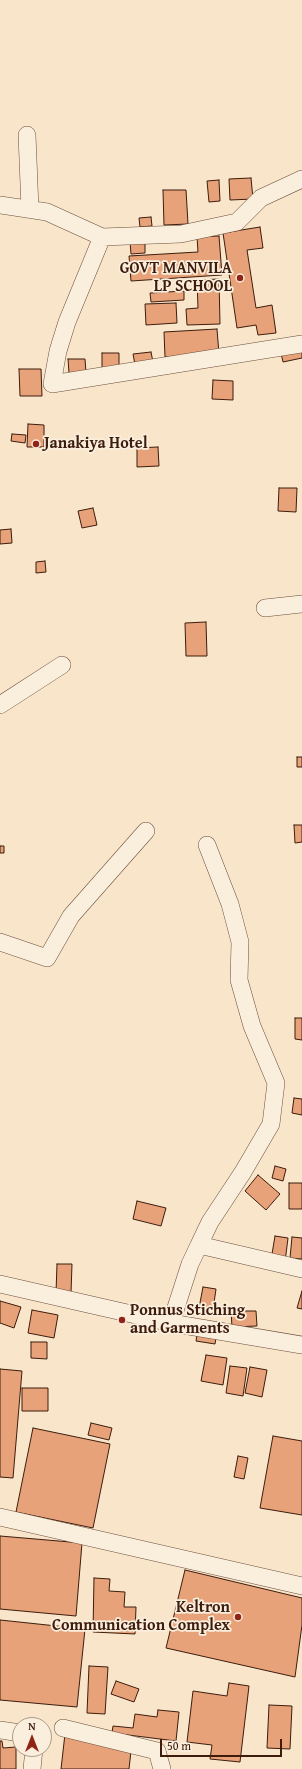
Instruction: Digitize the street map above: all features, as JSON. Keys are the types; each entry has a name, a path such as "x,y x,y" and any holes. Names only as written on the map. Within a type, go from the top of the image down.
{"street":[{"path":"27,135 30,209"},
{"path":"0,205 47,212 102,237 181,234 237,222 261,198 302,179"},
{"path":"102,237 67,322 58,351 52,384 302,344"},
{"path":"265,608 302,604"},
{"path":"0,704 62,665"},
{"path":"0,942 47,958 71,916 146,831"},
{"path":"171,1323 190,1264 210,1222 243,1172 271,1124 276,1083 251,1024 239,980 240,942 230,904 208,844"},
{"path":"199,1245 302,1269"},
{"path":"0,1284 171,1323 302,1345"},
{"path":"0,1517 302,1586"},
{"path":"63,1728 157,1751 162,1769"},
{"path":"0,1730 12,1732"},
{"path":"32,1769 33,1757"}],"building":[{"path":"251,178 253,199 230,200 229,179"},
{"path":"219,180 220,201 209,202 207,181"},
{"path":"163,190 186,190 188,224 164,225"},
{"path":"151,217 152,226 140,227 139,218"},
{"name":"GOVT MANVILA LP SCHOOL","path":"260,227 263,248 247,250 256,308 272,305 276,333 258,335 256,325 237,328 223,233"},
{"path":"219,236 222,275 131,281 129,256 198,252 197,237"},
{"path":"145,241 145,253 131,254 130,242"},
{"path":"219,279 220,324 187,325 186,309 198,308 197,280"},
{"path":"184,291 184,300 151,302 150,293"},
{"path":"176,303 177,323 146,325 145,304"},
{"path":"217,329 219,354 165,357 164,332"},
{"path":"302,348 302,358 283,362 281,353"},
{"path":"151,352 154,367 136,370 133,354"},
{"path":"102,353 119,353 119,372 102,372"},
{"path":"68,359 85,359 86,373 69,373"},
{"path":"19,369 41,369 42,396 20,396"},
{"path":"213,380 233,381 233,400 212,399"},
{"path":"28,424 44,425 44,447 27,447"},
{"path":"12,434 26,435 25,443 11,441"},
{"path":"158,447 159,466 137,467 137,448"},
{"path":"279,488 297,488 296,512 278,511"},
{"path":"93,508 97,525 82,528 78,511"},
{"path":"11,529 12,543 0,544 0,530"},
{"path":"45,561 46,572 36,573 36,562"},
{"path":"206,622 207,656 186,656 185,623"},
{"path":"297,757 302,757 302,767 297,767"},
{"path":"294,825 302,825 302,842 295,843"},
{"path":"0,846 4,846 4,853 0,853"},
{"path":"295,1018 302,1018 302,1040 295,1039"},
{"path":"294,1098 302,1099 302,1115 292,1113"},
{"path":"275,1166 286,1169 283,1181 272,1178"},
{"path":"258,1175 280,1194 266,1210 245,1191"},
{"path":"289,1183 302,1183 302,1209 289,1209"},
{"path":"137,1201 166,1208 161,1226 133,1219"},
{"path":"275,1236 288,1238 285,1262 271,1260"},
{"path":"292,1237 302,1238 302,1259 290,1258"},
{"path":"57,1264 72,1264 71,1293 56,1293"},
{"path":"203,1287 216,1289 213,1310 199,1308"},
{"path":"302,1291 302,1309 297,1308"},
{"path":"0,1301 21,1307 14,1328 0,1323"},
{"path":"32,1310 58,1315 54,1338 28,1333"},
{"path":"231,1311 256,1311 257,1326 232,1327"},
{"path":"198,1329 217,1332 215,1344 196,1341"},
{"path":"31,1342 47,1342 47,1359 31,1358"},
{"path":"206,1355 227,1358 223,1385 201,1381"},
{"path":"230,1366 247,1368 243,1396 226,1393"},
{"path":"250,1367 267,1370 262,1397 245,1393"},
{"path":"0,1369 22,1371 13,1478 0,1477"},
{"path":"22,1388 48,1388 48,1411 22,1411"},
{"path":"91,1423 112,1428 109,1440 88,1435"},
{"path":"33,1428 110,1444 93,1528 16,1512"},
{"path":"273,1436 302,1441 302,1515 260,1508"},
{"path":"238,1456 248,1458 244,1479 234,1477"},
{"path":"0,1536 82,1543 76,1616 0,1609"},
{"name":"Keltron Communication Complex","path":"185,1570 302,1598 302,1625 295,1677 166,1648"},
{"path":"94,1578 110,1579 109,1591 125,1592 124,1607 136,1607 135,1634 93,1632"},
{"path":"0,1620 85,1629 77,1707 0,1700"},
{"path":"89,1666 108,1667 105,1714 87,1713"},
{"path":"116,1681 139,1689 134,1702 111,1694"},
{"path":"229,1683 249,1686 240,1762 210,1759 212,1745 187,1742 193,1691 227,1696"},
{"path":"269,1705 292,1706 290,1749 267,1748"},
{"path":"158,1710 179,1712 176,1741 112,1733 113,1726 133,1728 135,1714 157,1717"},
{"path":"65,1734 132,1742 129,1769 61,1769"},
{"path":"0,1741 2,1741 3,1748 12,1747 12,1757 16,1757 16,1769 0,1769"}],"place":[{"name":"GOVT MANVILA LP SCHOOL","path":"240,278"},
{"name":"Janakiya Hotel","path":"36,444"},
{"name":"Ponnus Stiching and Garments","path":"122,1320"},
{"name":"Keltron Communication Complex","path":"238,1617"}]}
